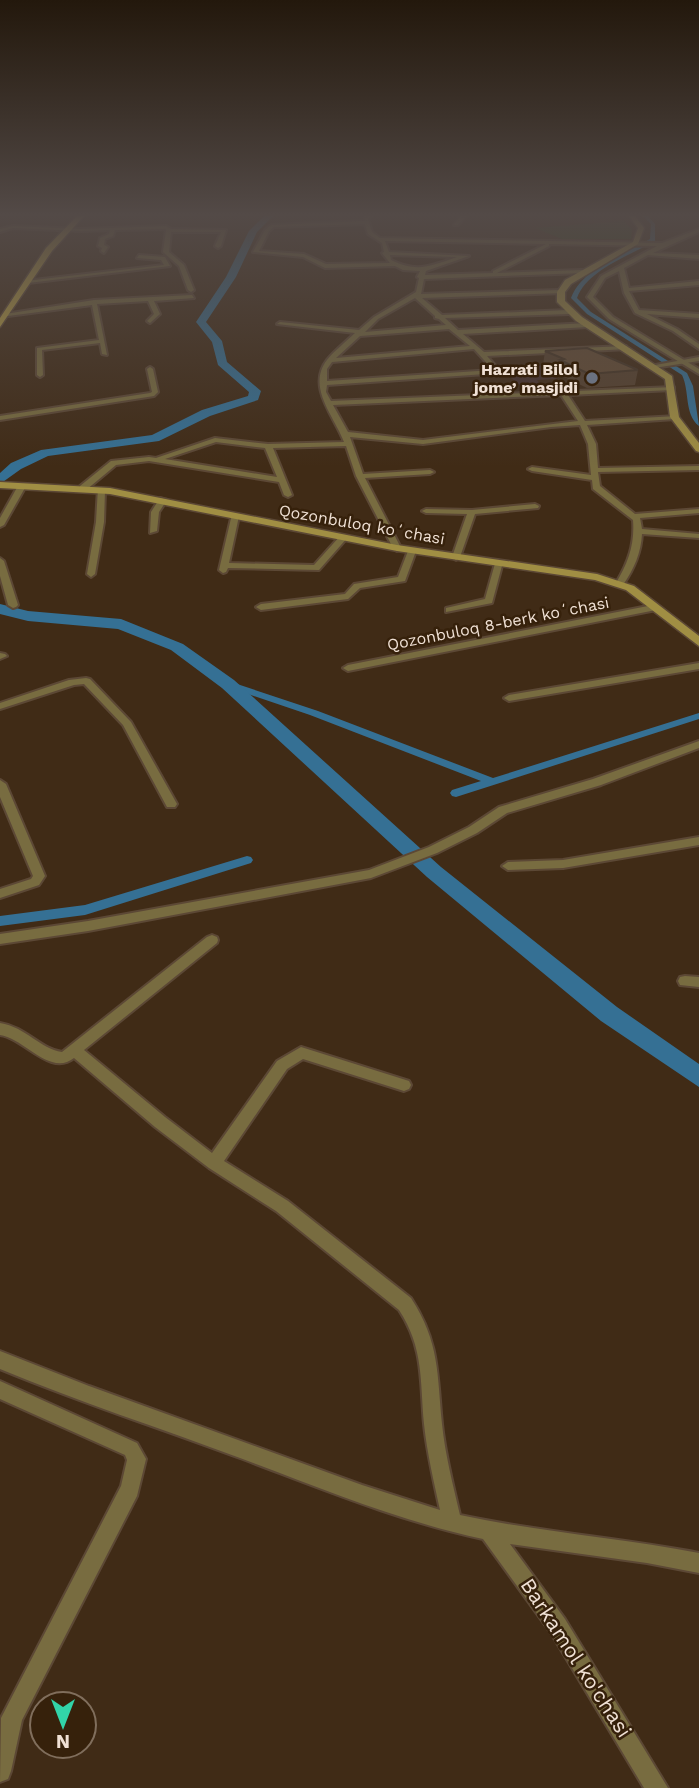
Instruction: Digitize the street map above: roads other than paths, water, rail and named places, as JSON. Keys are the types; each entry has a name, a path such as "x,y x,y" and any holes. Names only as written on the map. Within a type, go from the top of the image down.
{"main road":[{"path":"561,299 569,312 657,366 669,378 675,417 699,449"},
{"path":"0,324 4,313"},
{"name":"Qozonbuloq koʻchasi","path":"0,485 101,490 163,500 412,551 576,573 620,583 699,642"}],"street":[{"path":"4,313 94,302 142,299"},
{"path":"150,299 157,314 150,321"},
{"path":"397,548 360,476 345,434 328,403 324,369 359,333 385,312 409,299"},
{"path":"324,383 498,372 476,347 437,317 421,299"},
{"path":"592,299 611,318 699,372"},
{"path":"631,299 637,312 686,337 699,347"},
{"path":"94,302 105,354"},
{"path":"437,317 569,312"},
{"path":"637,312 699,316"},
{"path":"280,324 359,333 449,327"},
{"path":"457,332 588,324"},
{"path":"686,337 699,336"},
{"path":"40,375 38,350 102,341"},
{"path":"330,360 476,347"},
{"path":"483,354 625,348"},
{"path":"657,366 699,359"},
{"path":"0,418 152,394 155,392 150,369"},
{"path":"328,403 671,388"},
{"path":"563,392 583,423 592,444 596,487 605,497 636,516 699,511"},
{"path":"345,434 423,442 583,423 675,417"},
{"path":"83,488 114,463 159,459 215,440 268,446 349,444"},
{"path":"268,446 280,481 288,495"},
{"path":"159,459 280,481"},
{"path":"532,469 594,474 699,468"},
{"path":"360,476 430,472"},
{"path":"0,525 22,485"},
{"path":"90,574 100,522 101,490"},
{"path":"153,531 155,512 163,500"},
{"path":"426,511 472,512 535,506"},
{"path":"456,556 472,512"},
{"path":"235,516 223,569 316,568 344,537"},
{"path":"620,583 630,568 639,542 636,516"},
{"path":"638,531 699,536"},
{"path":"261,607 348,596 357,586 402,579 412,551"},
{"path":"0,561 13,605"},
{"path":"449,610 489,601 499,562"},
{"name":"Qozonbuloq 8-berk koʻchasi","path":"348,668 518,637 653,608"},
{"path":"509,698 699,666"},
{"path":"0,706 73,682 86,681 127,724 171,804"},
{"path":"0,939 88,926 370,874 473,830 503,810 597,782 699,744"},
{"path":"0,784 39,876 35,882 0,894"},
{"path":"508,866 563,864 699,841"},
{"path":"0,1029 11,1031 55,1057 64,1058 212,940"},
{"path":"75,1050 214,1163 282,1206 405,1304 420,1325 427,1345 439,1465 452,1521"},
{"path":"214,1163 282,1065 301,1053 404,1085"},
{"path":"0,1360 52,1383 346,1488 452,1521 489,1531 652,1553 699,1563"},
{"path":"0,1390 131,1449 137,1459 131,1489 12,1718 0,1771"},
{"name":"Barkamol ko'chasi","path":"489,1531 558,1626 657,1788"}],"waterway":[{"path":"0,480 16,466 45,453 155,438 206,413 254,398 255,391 222,363 217,341 201,322 216,299"},
{"path":"575,299 589,313 685,374 692,410 699,424"},
{"path":"0,609 28,616 121,624 177,647 228,684 434,872 609,1014 699,1077"},
{"path":"228,684 314,713 493,781"},
{"path":"493,781 699,716"},
{"path":"456,793 493,781"},
{"path":"0,921 85,910 247,860"}],"place":[{"name":"Hazrati Bilol jome’ masjidi","path":"592,378"}]}
